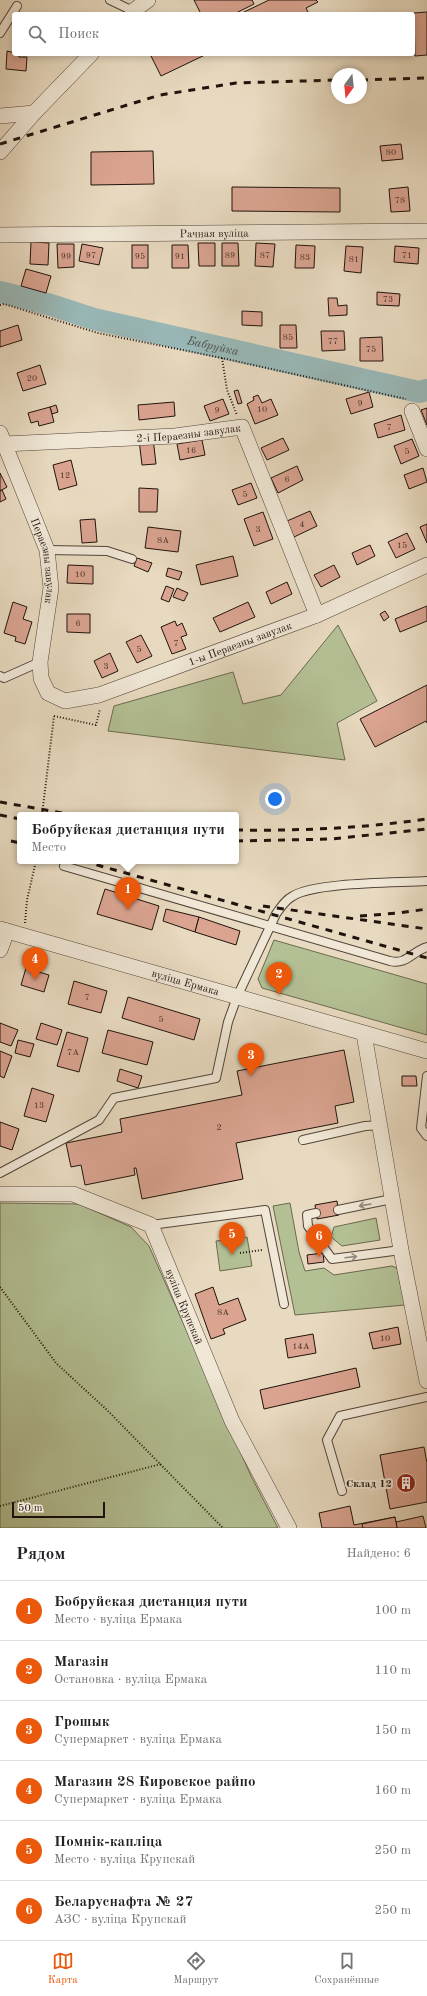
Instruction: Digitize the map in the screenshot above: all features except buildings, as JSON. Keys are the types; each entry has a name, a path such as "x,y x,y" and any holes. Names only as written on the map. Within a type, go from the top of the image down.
{"street":[{"path":"132,12 143,0"},
{"path":"132,12 148,0"},
{"path":"0,152 34,113 89,56"},
{"path":"2,115 34,113"},
{"name":"Рачная вуліца","path":"0,235 427,232"},
{"path":"412,411 427,449"},
{"name":"2-і Пераезны завулак","path":"2,439 175,436 242,427 317,615"},
{"name":"Пераезны завулак","path":"2,439 47,550 51,588 40,662 41,678 48,693"},
{"name":"1-ы Пераезны завулак","path":"48,693 65,701 99,695 317,615 427,565"},
{"name":"вуліца Ермака","path":"0,950 4,930 427,1051"},
{"path":"364,1034 381,1125 401,1250 427,1381"},
{"path":"0,1194 72,1194 151,1225"},
{"name":"вуліца Крупскай","path":"151,1225 232,1421 289,1528"}],"lane":[{"path":"110,0 129,12"},
{"path":"12,12 16,6"},
{"path":"0,33 12,13"},
{"path":"47,550 107,551 132,559"},
{"path":"0,676 4,678 40,662"},
{"path":"64,866 399,963 407,960 420,950 427,948"},
{"path":"0,1173 99,1120 114,1098 216,1078 228,1022 237,997 270,925 283,903 293,895 326,887 427,881"},
{"path":"427,1076 421,1128 427,1136"},
{"path":"303,1140 365,1126 381,1125"},
{"path":"338,1210 392,1199"},
{"path":"151,1225 265,1210 284,1304"},
{"path":"316,1213 307,1215 308,1226 332,1259 401,1250"},
{"path":"342,1491 327,1440 340,1416 427,1397"}],"path":[{"path":"0,305 4,304 98,333 222,358 406,399 412,411"},
{"path":"222,358 227,390 242,427"},
{"path":"42,812 54,716 96,726"},
{"path":"24,936 27,900 36,864"},
{"path":"240,1253 272,1248"},
{"path":"0,1287 56,1363 162,1464 224,1528"},
{"path":"0,1506 162,1464"}],"green space":[{"path":"338,625 377,701 337,723 345,760 108,731 114,706 233,672 243,704 281,695"},
{"path":"274,940 427,984 427,1035 262,988 258,979"},
{"path":"0,1203 79,1204 131,1227 149,1246 251,1476 278,1528 0,1528"},
{"path":"290,1203 299,1252 305,1271 324,1268 334,1275 392,1266 397,1268 405,1305 295,1315 273,1206"},
{"path":"376,1218 380,1240 342,1246 331,1237 334,1227"},
{"path":"247,1237 252,1266 220,1271 216,1241"}],"waterway":[{"name":"Бабруйка","path":"0,292 51,305 94,319 419,392 427,390"}],"railway":[{"path":"367,80 427,78"},
{"path":"0,144 160,95 236,83 331,80"},
{"path":"0,802 57,812"},
{"path":"0,815 17,818"},
{"path":"239,830 332,828 380,825 427,819"},
{"path":"239,841 332,839 427,829"},
{"path":"11,841 17,842"},
{"path":"94,864 427,958"},
{"path":"263,906 427,929"},
{"path":"360,916 427,909"}],"place":[{"name":"Бобруйская дистанция пути","path":"128,910"},
{"name":"Магазин 28 Кировское райпо","path":"35,980"},
{"name":"Магазін","path":"279,995"},
{"name":"Грошык","path":"251,1076"},
{"name":"Помнік-капліца","path":"232,1255"},
{"name":"Беларуснафта № 27","path":"319,1257"},
{"name":"Склад 12","path":"406,1483"}]}
